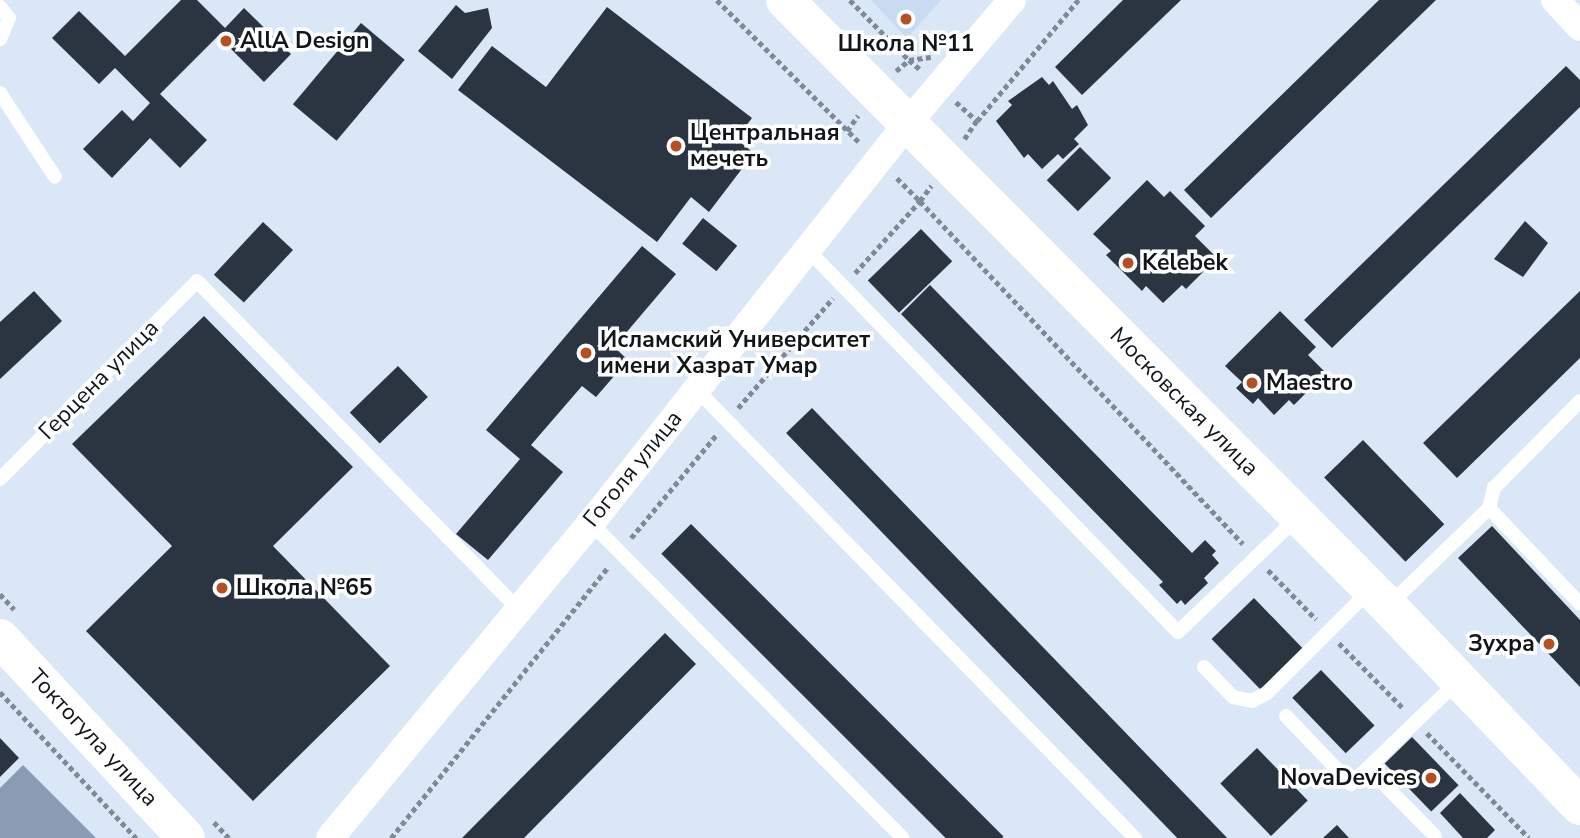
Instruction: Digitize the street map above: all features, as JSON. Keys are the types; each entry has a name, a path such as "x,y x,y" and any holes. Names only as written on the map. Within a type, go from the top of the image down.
{"street":[{"name":"Московская улица","path":"785,0 1460,679 1580,806"},
{"name":"Гоголя улица","path":"330,838 591,523 878,160 1012,0"},
{"path":"1555,0 1580,27"},
{"name":"Токтогула улица","path":"0,638 186,838"}],"lane":[{"path":"0,7 9,18 0,39"},
{"path":"0,93 55,177"},
{"path":"807,249 1178,632 1299,516"},
{"name":"Герцена улица","path":"0,480 197,281 519,610"},
{"path":"697,390 1135,838"},
{"path":"1204,667 1233,697 1252,701 1268,694 1328,631 1379,597 1489,508 1494,488 1580,401"},
{"path":"1489,508 1580,604"},
{"path":"591,523 903,838"},
{"path":"1286,716 1351,784 1460,679"},
{"path":"1368,768 1435,836"}],"path":[{"path":"717,0 920,201 1256,557 1529,838"},
{"path":"850,0 909,60 931,57 939,48"},
{"path":"977,121 1078,0"},
{"path":"391,838 727,421 920,201"},
{"path":"0,692 136,838"}],"shaded area":[{"name":"Школа №11","path":"871,0 941,0 907,38"},
{"path":"23,765 96,838 0,838 0,788"}],"building":[{"path":"181,0 197,0 225,28 244,8 291,54 264,82 218,36 160,94 207,140 180,168 150,138 112,178 83,149 122,110 133,121 150,103 115,68 99,84 52,38 79,11 125,56"},
{"path":"1123,0 1181,0 1082,95 1055,67"},
{"path":"1379,0 1436,0 1211,218 1184,190"},
{"path":"456,5 465,13 488,8 492,28 452,79 418,51"},
{"path":"607,7 752,118 736,139 754,153 709,212 691,197 657,242 458,90 492,46 546,87"},
{"path":"361,23 405,60 337,141 293,104"},
{"path":"1566,66 1580,80 1580,107 1332,348 1304,320"},
{"path":"1042,77 1049,85 1053,81 1072,109 1077,105 1088,125 1074,139 1079,144 1063,159 1058,154 1042,169 1028,154 1024,158 996,121 1012,105 1008,101"},
{"path":"1080,147 1111,178 1078,211 1047,180"},
{"path":"1147,180 1164,197 1170,191 1205,226 1195,236 1217,258 1186,289 1182,285 1163,303 1146,286 1142,291 1106,255 1111,251 1093,234"},
{"path":"703,218 737,246 716,271 682,244"},
{"path":"1525,221 1548,243 1523,277 1494,259"},
{"path":"263,222 293,250 244,303 214,275"},
{"path":"921,229 952,261 899,313 868,280"},
{"name":"Исламский Университет имени Хазрат Умар","path":"642,246 676,274 614,347 628,360 596,397 582,386 531,445 563,472 488,560 456,534 520,459 486,430"},
{"path":"930,285 1192,553 1205,540 1216,551 1212,555 1219,563 1204,578 1208,583 1185,605 1181,600 1177,604 1159,585 1163,582 901,314"},
{"path":"34,291 62,321 0,379 0,322"},
{"path":"1580,291 1580,358 1457,478 1423,443"},
{"path":"1280,311 1316,347 1308,355 1326,373 1294,405 1289,400 1274,415 1258,398 1253,404 1236,388 1242,382 1225,366"},
{"name":"Школа №65","path":"204,316 353,467 273,546 390,666 253,801 86,631 172,546 72,444"},
{"path":"398,366 428,397 380,443 350,413"},
{"path":"812,408 1227,838 1177,838 786,433"},
{"path":"1363,440 1444,524 1405,562 1324,478"},
{"path":"691,524 1004,837 946,838 661,554"},
{"path":"1492,526 1580,620 1580,687 1458,558"},
{"path":"1254,598 1303,648 1260,689 1212,639"},
{"path":"665,633 696,664 524,838 462,838"},
{"path":"1321,670 1374,725 1346,753 1292,698"},
{"path":"1412,737 1459,785 1431,812 1385,763"},
{"path":"0,738 19,758 0,777"},
{"path":"1257,748 1308,801 1271,836 1220,783"},
{"path":"1460,793 1495,830 1487,838 1463,838 1440,813"},
{"path":"1337,825 1349,838 1323,838"}],"place":[{"name":"Школа №11","path":"906,19"},
{"name":"AllA Design","path":"226,41"},
{"name":"Центральная мечеть","path":"676,146"},
{"name":"Kelebek","path":"1128,263"},
{"name":"Исламский Университет имени Хазрат Умар","path":"586,353"},
{"name":"Maestro","path":"1252,383"},
{"name":"Школа №65","path":"222,588"},
{"name":"Зухра","path":"1549,644"},
{"name":"NovaDevices","path":"1431,778"}]}
